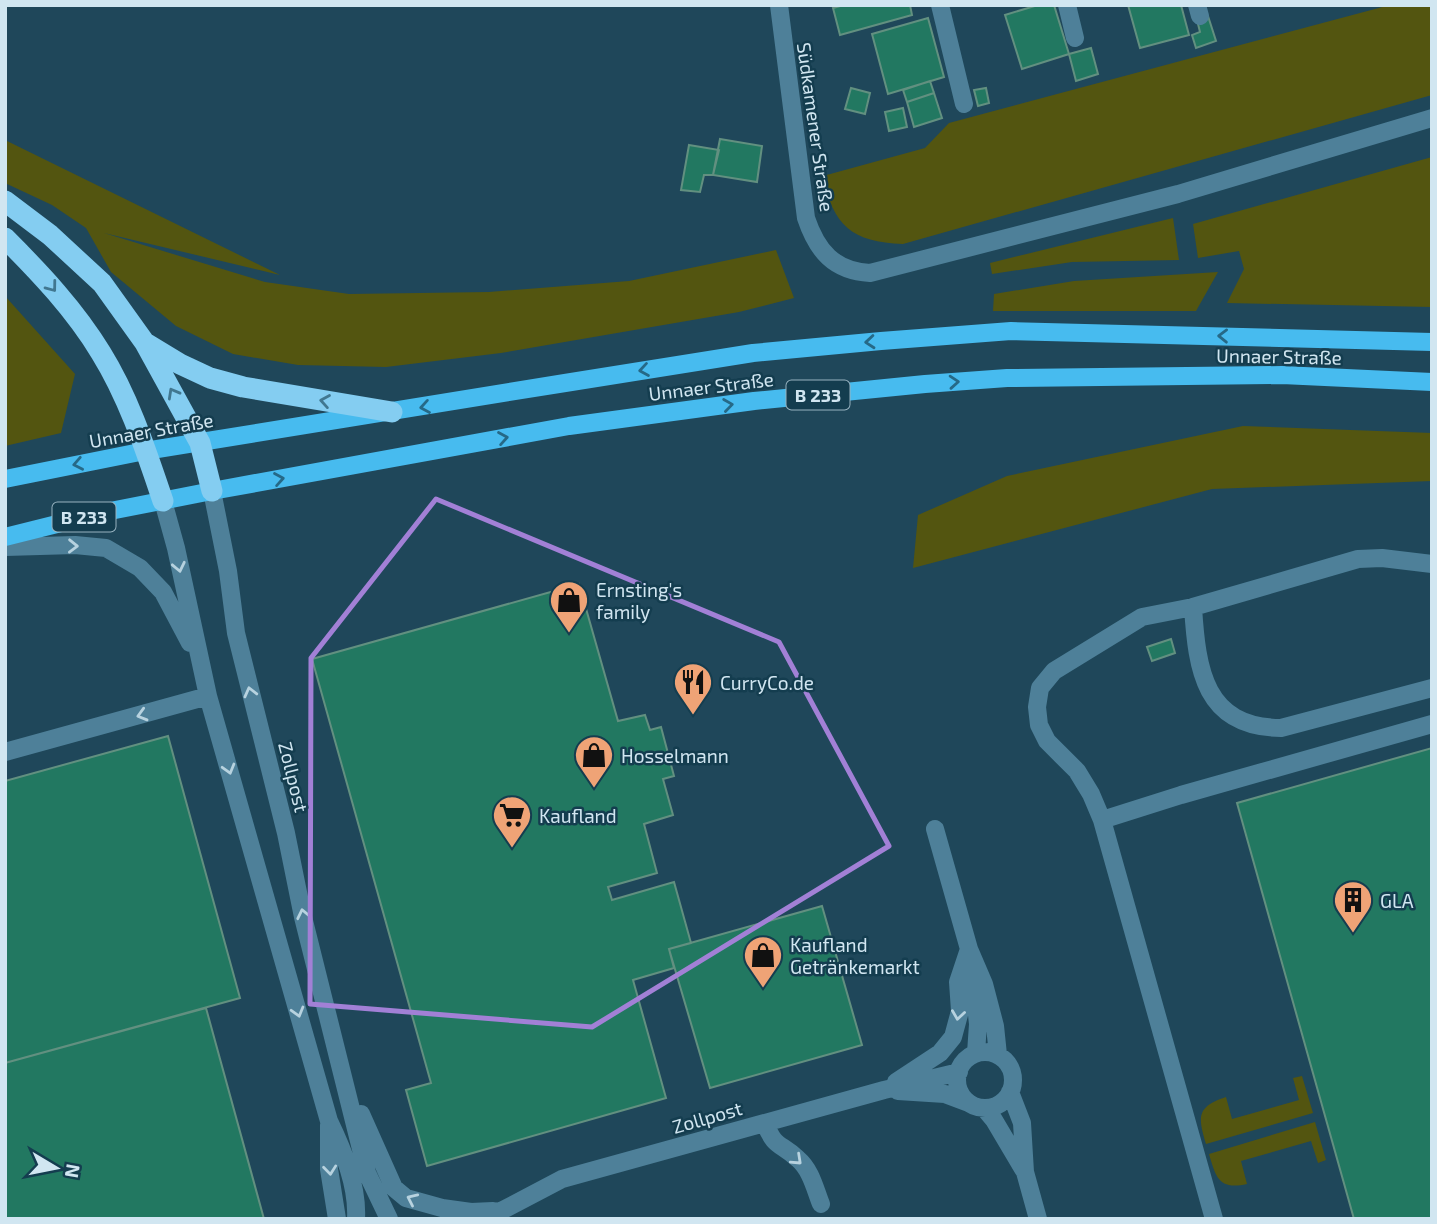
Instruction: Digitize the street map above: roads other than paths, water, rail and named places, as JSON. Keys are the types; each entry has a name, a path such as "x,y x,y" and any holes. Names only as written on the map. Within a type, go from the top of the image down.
{"highway":[{"path":"5,201 50,235 102,284 145,343 200,443 212,491"},
{"path":"5,238 46,279 102,353 132,414 163,501"},
{"path":"145,343 210,378 243,387 392,412"}],"main road":[{"name":"Unnaer Straße","path":"5,479 145,451 753,353 1011,331 1432,342"},
{"name":"Unnaer Straße","path":"5,537 105,512 569,426 754,401 1007,378 1282,375 1432,382"}],"street":[{"name":"Südkamener Straße","path":"779,5 806,218 812,238 822,251 840,266 856,272 870,273 1178,194 1432,118"},
{"path":"940,5 964,104"},
{"path":"1067,5 1075,38"},
{"name":"Zollpost","path":"212,491 228,570 236,633 286,833 303,917 367,1173 389,1219"},
{"path":"163,501 208,696 329,1121 341,1146 351,1179 356,1219"},
{"path":"5,548 75,545 106,548 140,568 163,592 198,656"},
{"path":"1214,1219 1102,820 1077,771 1047,741 1039,725 1037,707 1040,688 1054,671 1142,617 1193,607 1358,559 1382,558 1432,564"},
{"path":"1193,607 1194,634 1207,688 1225,712 1242,723 1260,728 1281,728 1432,688"},
{"path":"5,752 208,696"},
{"path":"1102,820 1432,724"},
{"path":"935,829 969,949 984,984 995,1026 998,1055"},
{"path":"969,949 978,1024 976,1053"},
{"name":"Zollpost","path":"884,1090 940,1053 953,1037 960,1011 958,982 969,949"},
{"path":"976,1106 993,1107 1010,1092 1013,1083 1012,1071 1007,1062 998,1055 976,1053 966,1059 959,1072 958,1087 976,1106 994,1120 1025,1172"},
{"name":"Zollpost","path":"342,1072 394,1188 406,1198 432,1206 498,1215"},
{"name":"Zollpost","path":"478,1219 498,1215 562,1179 884,1090 959,1072"},
{"name":"Zollpost","path":"884,1090 945,1094 976,1106"},
{"path":"1010,1092 1022,1123 1025,1172 1038,1219"},
{"path":"329,1121 329,1169 337,1219"},
{"name":"Zollpost","path":"765,1123 772,1140 799,1159 807,1170 821,1204"}],"place":[{"name":"Ernsting's family","path":"569,634"},
{"name":"CurryCo.de","path":"693,716"},
{"name":"Hosselmann","path":"594,789"},
{"name":"Kaufland","path":"512,849"},
{"name":"GLA","path":"1353,934"},
{"name":"Kaufland Getränkemarkt","path":"763,989"}]}
